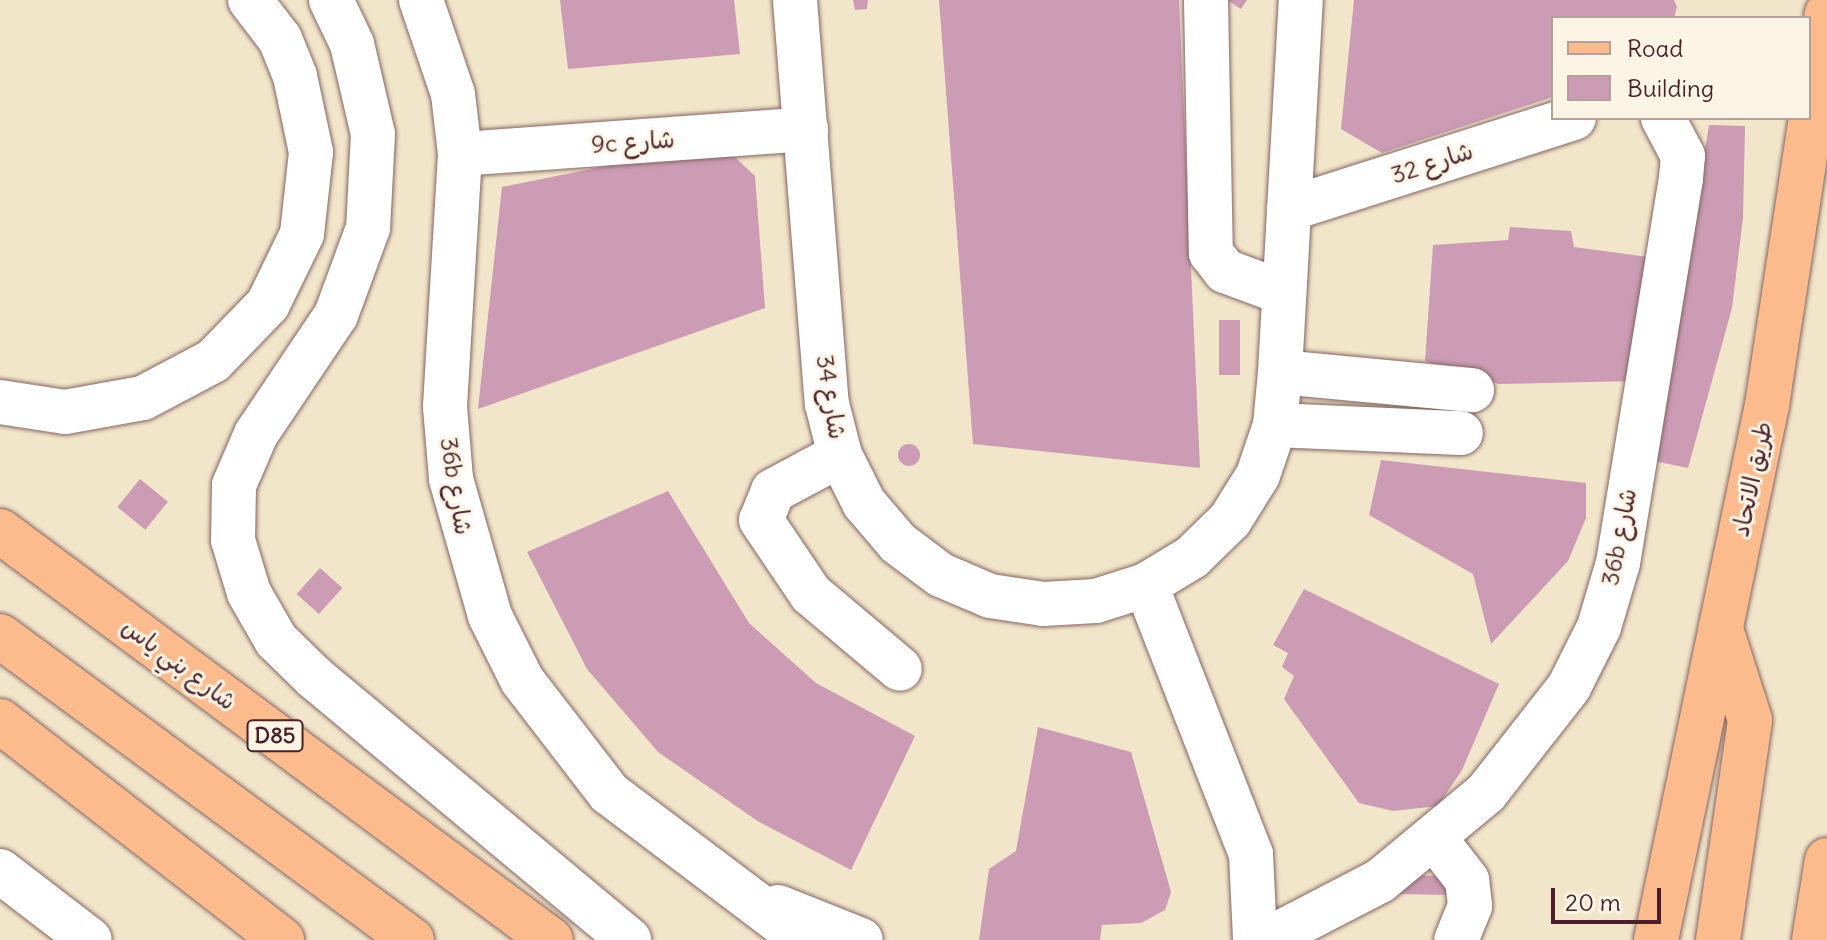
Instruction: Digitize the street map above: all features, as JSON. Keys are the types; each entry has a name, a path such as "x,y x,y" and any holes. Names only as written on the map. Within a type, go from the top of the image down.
{"main road":[{"name":"طريق الاتحاد","path":"1811,118 1827,14"},
{"name":"طريق الاتحاد","path":"1656,940 1767,405 1811,120"},
{"name":"شارع بني ياس","path":"0,531 551,940"},
{"path":"1718,940 1750,720 1721,629"},
{"path":"0,636 412,940"},
{"path":"0,721 282,940"},
{"path":"1814,940 1827,860"}],"street":[{"path":"0,402 65,412 143,398 213,361 268,304 302,234 311,152 295,76 280,39 250,0"},
{"path":"331,0 352,44 373,134 368,228 336,315 256,434 234,485 233,540 249,593 276,640 315,678 629,940"},
{"name":"36b شارع","path":"421,0 453,94 460,154 445,407 451,479 490,616 522,680 609,793 804,940"},
{"name":"شارع 34","path":"795,0 827,404 840,455 864,503 898,543 941,575 990,596 1043,604 1096,601 1146,585 1192,557 1230,520 1258,475 1275,425 1280,372 1301,0"},
{"path":"1206,0 1211,253 1225,271 1284,293"},
{"name":"شارع 32","path":"1289,209 1568,120"},
{"name":"36b شارع","path":"1266,940 1380,881 1436,840 1531,742 1599,627 1618,563 1681,178 1677,135 1665,120"},
{"name":"9c شارع","path":"460,154 806,129"},
{"path":"1280,372 1472,390"},
{"path":"1275,425 1461,433"},
{"path":"840,455 773,491 761,520 811,594 900,669"},
{"path":"1146,585 1251,854 1255,940"},
{"path":"1436,840 1467,880 1470,906 1456,940"},
{"path":"0,871 90,940"},
{"name":"36b شارع","path":"724,880 861,940"}],"building":[{"path":"560,0 734,0 740,54 568,69"},
{"path":"853,0 868,0 867,9 855,10"},
{"path":"939,0 1179,0 1200,468 973,444"},
{"path":"1227,0 1247,0 1241,9"},
{"path":"1354,0 1674,0 1677,7 1675,16 1551,16 1551,98 1382,153 1341,129"},
{"path":"1709,125 1745,126 1743,218 1732,308 1688,468 1654,461"},
{"path":"720,143 755,176 765,308 478,409 502,187"},
{"path":"1510,227 1571,231 1574,247 1648,257 1635,381 1499,384 1425,361 1433,245 1508,240"},
{"path":"1219,320 1240,320 1240,375 1219,375"},
{"path":"909,444 917,447 920,455 917,463 909,466 901,463 898,455 901,447"},
{"path":"1381,460 1586,483 1586,518 1568,561 1491,644 1473,574 1369,515"},
{"path":"140,479 168,502 145,530 117,507"},
{"path":"668,491 749,623 816,683 915,736 851,870 759,822 658,752 587,669 527,552"},
{"path":"320,568 342,588 319,614 297,594"},
{"path":"1304,589 1499,684 1462,770 1438,806 1393,811 1359,803 1284,699 1294,676 1282,667 1288,653 1273,645"},
{"path":"1038,727 1131,752 1171,892 1165,910 1141,923 1102,925 1100,940 979,940 989,869 1016,851"},
{"path":"1397,875 1463,876 1463,895 1397,894"}]}
